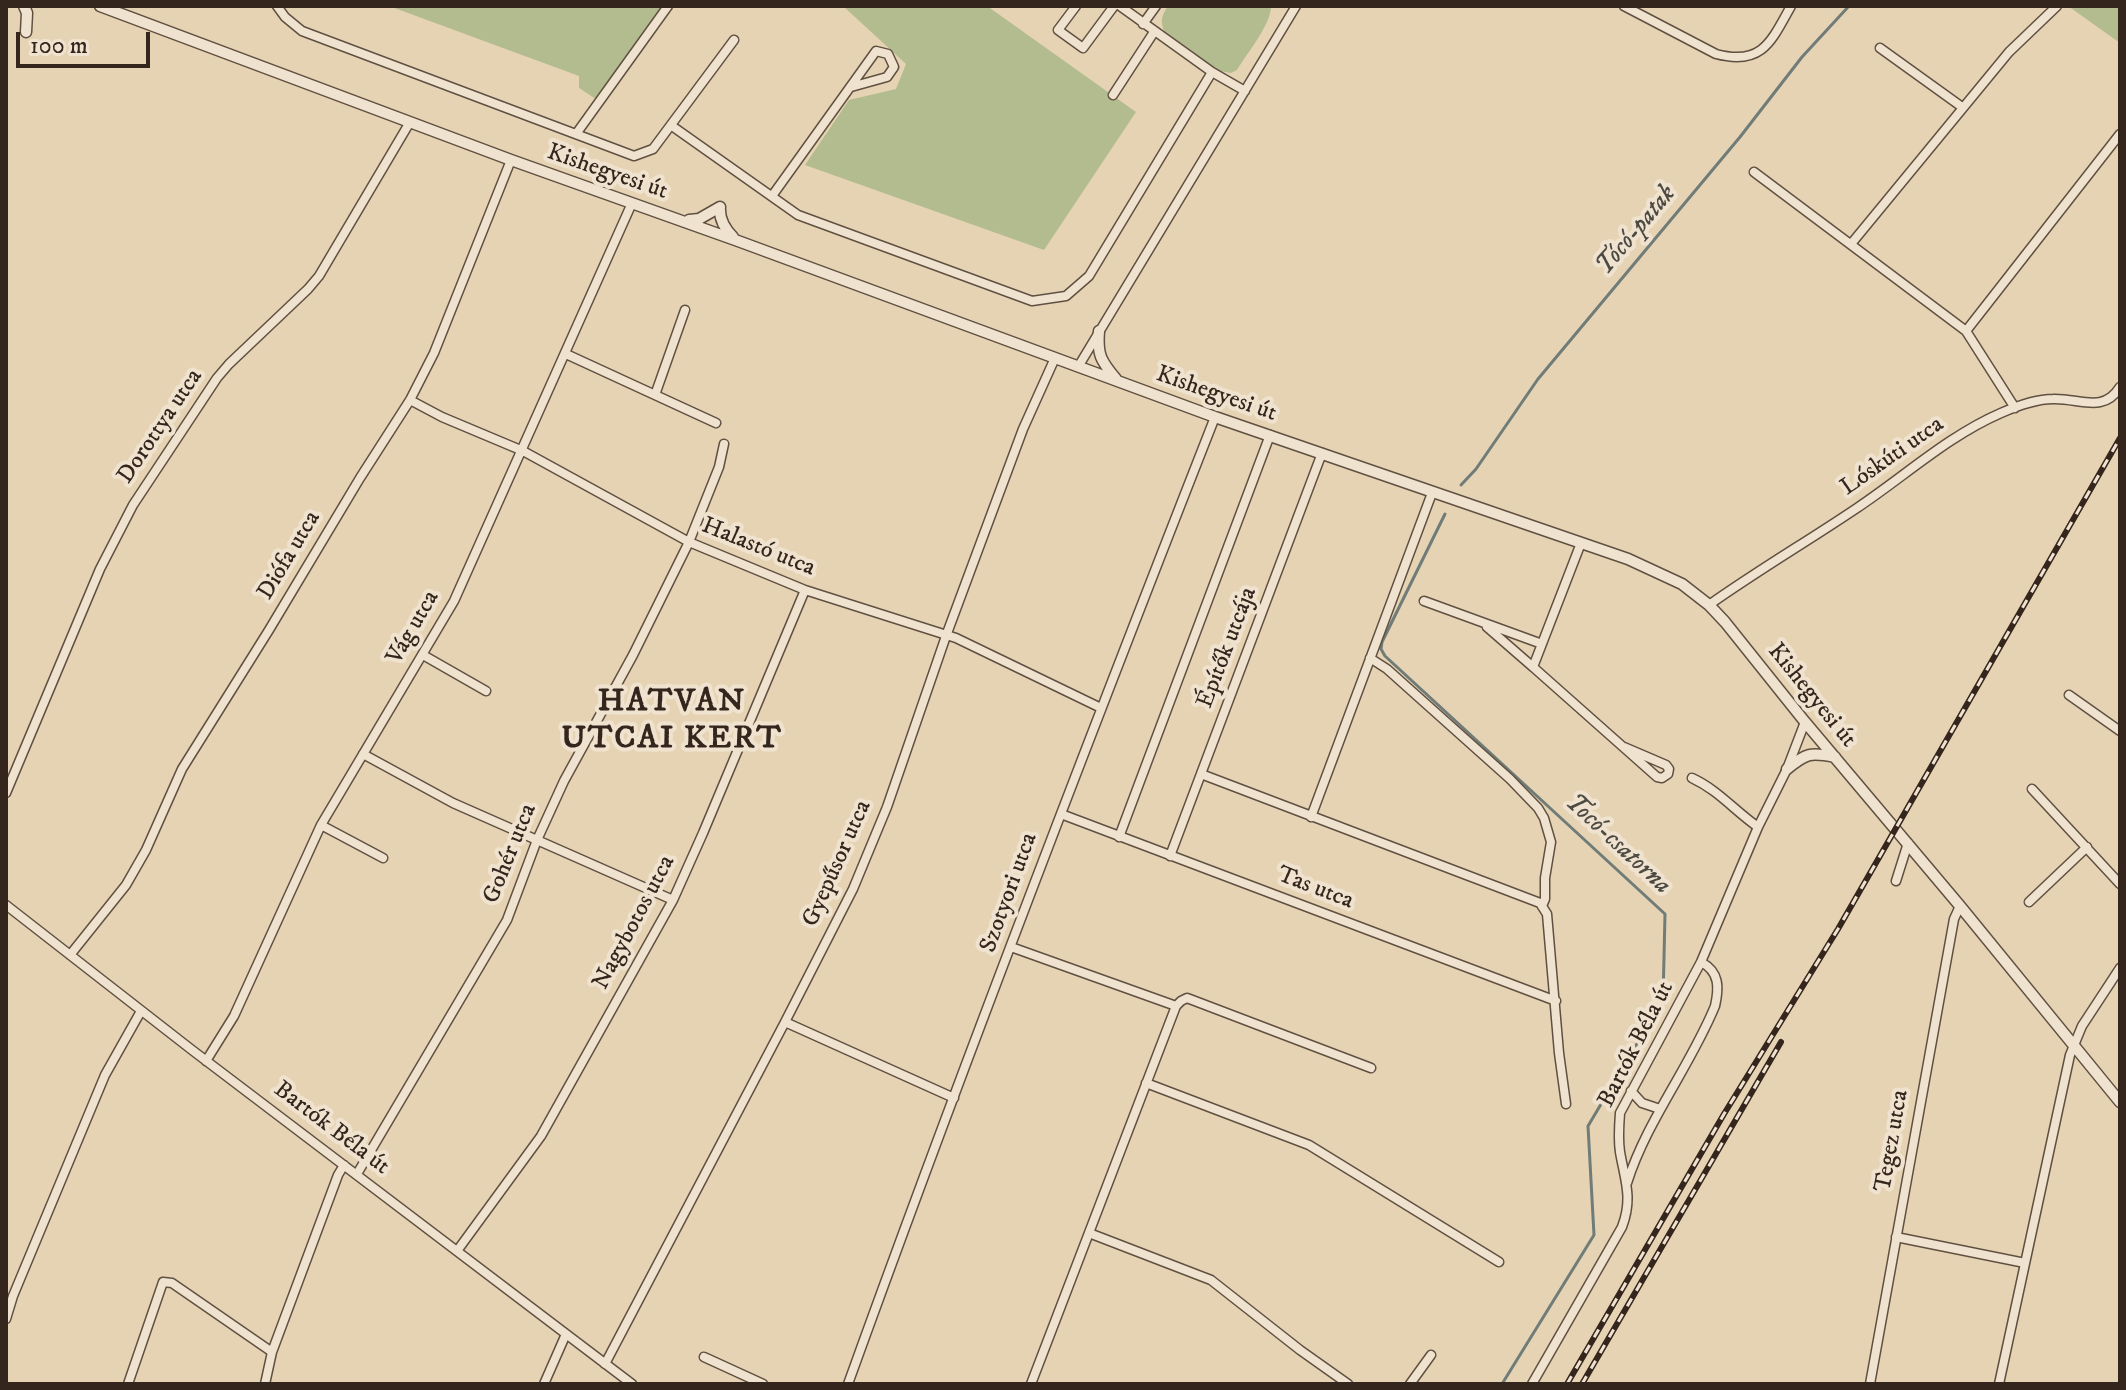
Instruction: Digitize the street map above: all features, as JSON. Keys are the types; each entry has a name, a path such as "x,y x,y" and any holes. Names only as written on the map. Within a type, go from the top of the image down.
{"street":[{"path":"24,6 27,13 26,32"},
{"name":"Kishegyesi út","path":"100,6 1215,417 1581,543 1657,571 1682,584 1725,622 2120,1102"},
{"path":"109,6 128,17"},
{"name":"Kishegyesi út","path":"277,6 302,31 634,156 653,149 734,40"},
{"name":"Kishegyesi út","path":"576,134 668,6"},
{"path":"1076,6 1058,30 1083,48 1117,6 1212,72 1245,91"},
{"path":"1143,24 1156,6"},
{"path":"1284,6 1286,19"},
{"path":"1078,367 1296,6"},
{"path":"1624,6 1716,54 1745,58 1765,48 1791,6"},
{"path":"1851,244 2009,52 2057,6"},
{"path":"1113,95 1154,32"},
{"path":"1880,48 1962,107"},
{"path":"772,196 876,51 888,54 894,67 887,77 851,87"},
{"path":"672,126 798,215 1032,301 1066,296 1089,276 1212,72"},
{"name":"Dorottya utca","path":"6,793 100,569 136,500 217,378 319,276 410,122"},
{"path":"1966,331 2120,134"},
{"name":"Diófa utca","path":"70,955 126,885 146,850 182,769 410,400 434,353 511,160"},
{"path":"1754,172 1966,331 2015,408"},
{"name":"Vág utca","path":"206,1061 234,1016 321,825 454,601 632,203"},
{"path":"681,220 699,219 720,207 726,230 738,241"},
{"path":"655,395 685,310"},
{"path":"1099,331 1100,358 1117,381"},
{"path":"566,354 716,423"},
{"name":"Gyepűsor utca","path":"605,1364 853,889 887,807 1023,429 1055,358"},
{"name":"Lóskúti utca","path":"1709,605 1857,508 1956,436 2033,401 2053,399 2097,403 2112,398 2118,390"},
{"name":"Halastó utca","path":"410,400 523,451 689,542 805,590 956,638 1101,708"},
{"name":"Szotyori utca","path":"848,1384 1101,708 1215,417"},
{"path":"1119,837 1270,435"},
{"name":"Gohér utca","path":"357,1174 507,920 537,840 564,781 633,655 689,542 719,467 724,444"},
{"name":"Építők utcája","path":"1170,856 1322,453"},
{"path":"1311,817 1432,493"},
{"path":"1533,667 1581,543"},
{"name":"Nagybotos utca","path":"457,1251 541,1136 673,900 805,590"},
{"path":"1424,601 1542,644"},
{"path":"1483,624 1657,777 1668,774 1666,765 1624,747"},
{"path":"1510,647 1518,636"},
{"path":"423,655 486,691"},
{"path":"1370,658 1387,669 1510,779 1544,818 1551,842 1544,910 1566,1104"},
{"path":"2069,695 2120,731"},
{"name":"Bartók Béla út","path":"1532,1384 1622,1227 1628,1211 1629,1195 1619,1150 1620,1113 1701,962 1805,722"},
{"path":"1787,769 1802,756 1814,753 1835,757"},
{"path":"363,754 453,803 673,900"},
{"path":"1201,774 1528,899 1544,910"},
{"path":"1692,778 1721,795 1758,827"},
{"path":"2032,789 2120,884"},
{"name":"Tas utca","path":"1061,814 1556,1001"},
{"path":"321,825 383,858"},
{"path":"1896,881 1908,843"},
{"path":"2029,902 2087,847"},
{"name":"Bartók Béla út","path":"6,905 632,1384"},
{"name":"Tegez utca","path":"1870,1384 1954,919 1960,906"},
{"path":"1011,947 1176,1006"},
{"path":"1627,1183 1636,1155 1715,1006 1716,978 1714,972 1701,962"},
{"path":"1999,1384 2070,1055 2082,1026 2120,968"},
{"path":"1031,1384 1176,1006 1187,998 1371,1068"},
{"path":"6,1319 84,1122 105,1075 141,1011"},
{"path":"785,1022 954,1098"},
{"path":"1146,1083 1309,1145 1499,1262"},
{"path":"1631,1091 1642,1103 1660,1109"},
{"path":"265,1384 272,1352 344,1165"},
{"path":"1089,1233 1211,1280 1348,1384"},
{"path":"1896,1237 2025,1263"},
{"path":"128,1384 163,1282 172,1283 272,1352"},
{"path":"544,1384 566,1334"},
{"path":"1410,1384 1431,1355"},
{"path":"704,1357 763,1384"}],"green space":[{"path":"389,6 668,6 599,101 579,88 579,76"},
{"path":"843,6 987,6 1136,112 1044,250 805,165 849,100 896,89 906,64"},
{"path":"1168,6 1271,6 1258,39 1237,70 1231,73 1219,71 1164,31 1162,18"},
{"path":"2068,6 2120,6 2120,43"}],"waterway":[{"name":"Tócó-patak","path":"1461,485 1476,469 1538,379 1740,137 1802,57 1849,6"},
{"name":"Tocó-csatorna","path":"1445,514 1381,649 1665,914 1663,1000 1588,1126 1594,1235 1502,1384"}],"railway":[{"path":"1567,1384 1724,1114 1838,929 2120,438"},
{"path":"1582,1384 1781,1042"}],"district":[{"name":"HATVAN UTCAI KERT","path":"672,722"}]}
